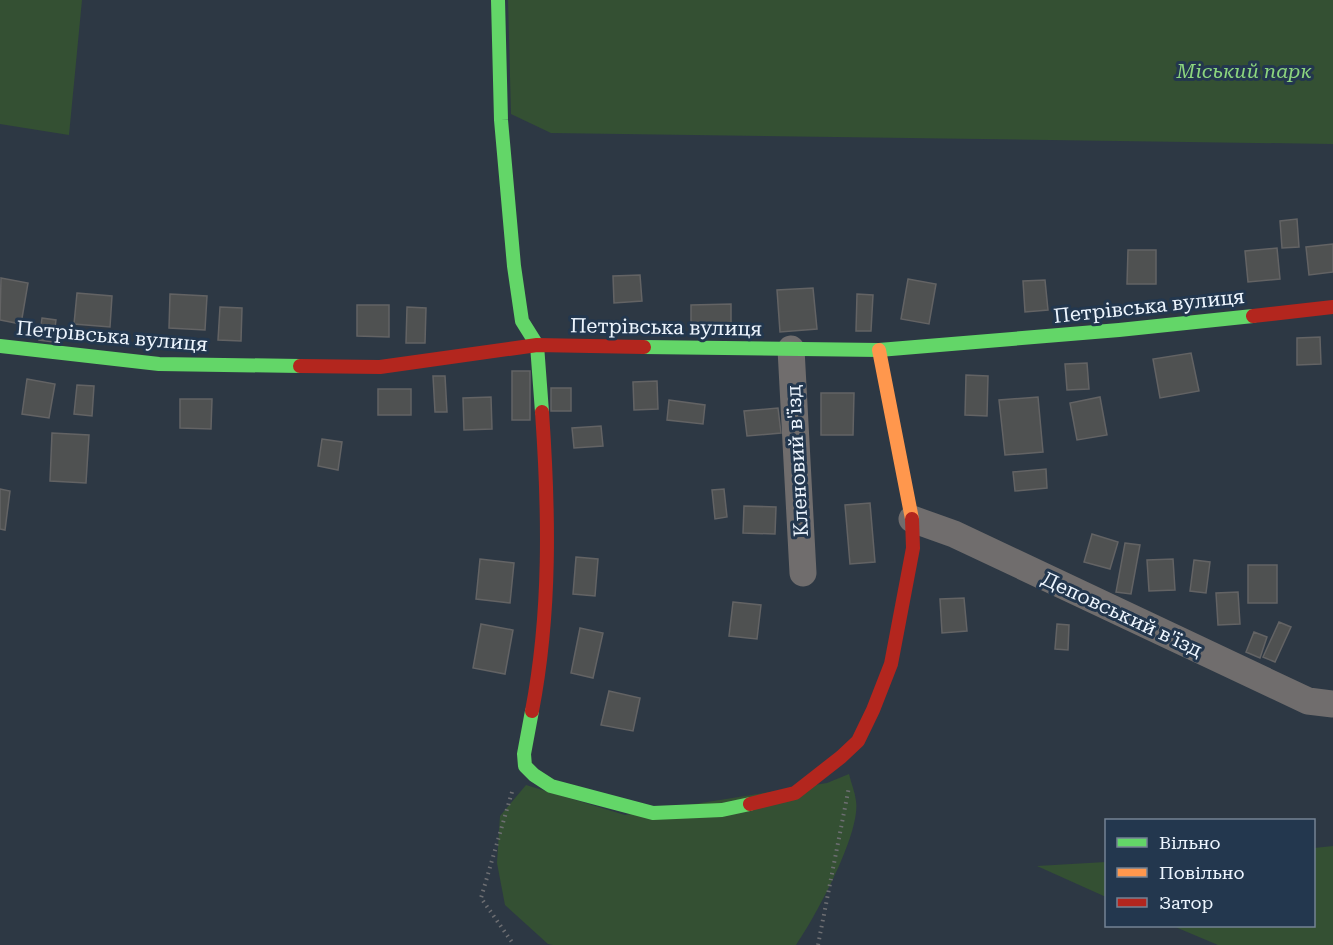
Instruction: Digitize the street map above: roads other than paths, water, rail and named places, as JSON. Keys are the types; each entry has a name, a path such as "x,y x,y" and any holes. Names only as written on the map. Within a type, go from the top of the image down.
{"street":[{"path":"498,0 501,120 513,266 522,321 537,345 547,480 546,607 540,669 524,754 525,766 534,775 551,786 653,813 722,810 795,793 841,758 858,741 891,664 914,548 912,519 879,350"},
{"name":"Петрівська вулиця","path":"0,346 159,364 380,368 537,345 879,350 1119,330 1333,307"},
{"name":"Кленовий в'їзд","path":"791,349 803,573"},
{"name":"Деповський в'їзд","path":"912,519 954,534 1308,701 1333,704"}],"park label":[{"name":"Міський парк","path":"1244,71"}]}
